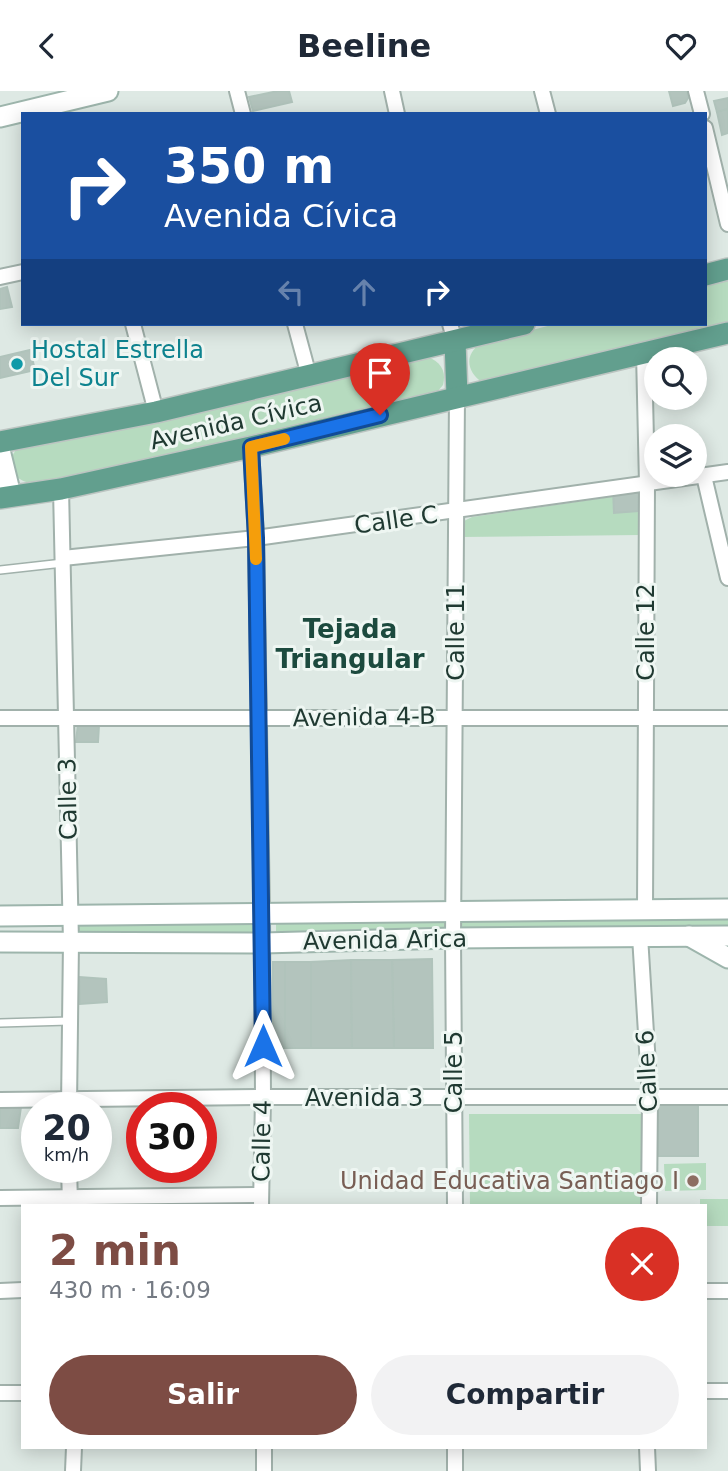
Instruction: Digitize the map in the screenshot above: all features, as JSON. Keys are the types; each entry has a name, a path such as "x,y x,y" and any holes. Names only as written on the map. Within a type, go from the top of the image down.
{"main road":[{"path":"707,274 728,269"},
{"name":"Avenida Cívica","path":"0,442 156,412 309,376 452,332 506,326"},
{"path":"452,332 457,396"},
{"name":"Avenida Cívica","path":"669,347 728,333"},
{"name":"Avenida Cívica","path":"5,497 61,489 251,447 644,353"}],"street":[{"path":"36,112 80,106 108,91"},
{"path":"237,91 242,112"},
{"path":"392,91 397,112"},
{"path":"542,91 547,112"},
{"path":"696,91 697,112"},
{"path":"0,117 21,114"},
{"path":"707,136 728,224"},
{"path":"0,277 21,272"},
{"path":"134,326 156,412"},
{"path":"296,326 309,376"},
{"name":"Calle 11","path":"453,938 457,396"},
{"name":"Calle 4","path":"251,447 256,538 263,943 261,1201"},
{"path":"0,450 5,497"},
{"name":"Calle C","path":"707,476 728,472"},
{"name":"Calle C","path":"63,560 456,512 644,484"},
{"path":"707,485 722,529 728,578"},
{"name":"Calle 12","path":"645,910 647,487"},
{"name":"Calle 3","path":"61,489 71,942 69,1092"},
{"name":"Avenida 4-B","path":"0,719 728,718"},
{"name":"Avenida Arica","path":"0,916 728,909"},
{"path":"688,935 728,958"},
{"name":"Calle 6","path":"640,936 650,1098 649,1204"},
{"name":"Avenida Arica","path":"0,942 263,943 453,938 728,936"},
{"name":"Calle 5","path":"453,938 455,1204"},
{"name":"Avenida 3","path":"112,1102 263,1097 728,1097"},
{"name":"Avenida 3","path":"0,1100 21,1101"},
{"path":"69,1183 70,1201"},
{"path":"0,1198 70,1201 261,1201"},
{"path":"0,1291 21,1290"},
{"path":"707,1291 728,1291"},
{"path":"707,1391 728,1391"},
{"path":"0,1393 21,1393"},
{"path":"74,1449 74,1471"},
{"path":"264,1449 264,1471"},
{"path":"455,1449 455,1471"},
{"path":"647,1449 648,1471"}],"lane":[{"path":"0,570 63,560"},
{"path":"0,1023 69,1021"}],"green space":[{"path":"728,277 728,326 482,382 473,373 469,363 471,353 480,344 548,326 707,326 707,282"},
{"path":"423,355 437,362 444,374 443,385 432,398 38,484 23,481 11,467 13,454 19,447"},
{"path":"638,493 639,535 461,537 462,522 472,517"},
{"path":"728,917 728,930 276,933 276,920"},
{"path":"74,923 258,923 258,935 75,935"},
{"path":"469,1114 641,1114 642,1204 470,1204"},
{"path":"706,1163 706,1190 665,1191 664,1164"},
{"path":"700,1199 728,1199 728,1226 707,1226 707,1204 700,1204"}],"building":[{"path":"289,91 292,102 253,111 249,97"},
{"path":"669,91 687,91 688,98 685,103 673,106"},
{"path":"728,98 728,109 717,112 714,101"},
{"path":"728,109 728,133 722,135 717,112"},
{"path":"7,287 12,307 0,309 0,289"},
{"name":"Hostal Estrella Del Sur","path":"30,350 35,370 0,378 0,357"},
{"path":"639,487 638,511 614,513 613,490"},
{"path":"78,723 99,725 98,742 76,742"},
{"path":"432,959 433,1048 394,1048 392,960"},
{"path":"351,960 352,1048 311,1048 311,962"},
{"path":"351,960 392,960 394,1048 352,1048"},
{"path":"273,962 285,962 285,1048 273,1048"},
{"path":"285,962 311,962 311,1048 285,1048"},
{"path":"79,977 106,979 107,1002 80,1004"},
{"path":"658,1103 698,1103 698,1156 658,1156"},
{"path":"658,1103 698,1103 698,1156 658,1156"},
{"path":"0,1106 21,1107 18,1128 0,1128"}],"slow traffic":[{"path":"256,559 251,447 284,439"}],"place":[{"name":"Hostal Estrella Del Sur","path":"17,364"},
{"name":"Unidad Educativa Santiago I","path":"693,1181"}],"district":[{"name":"Tejada Triangular","path":"350,644"}],"route":[{"path":"263,1046 256,538 251,447 380,415"}]}
